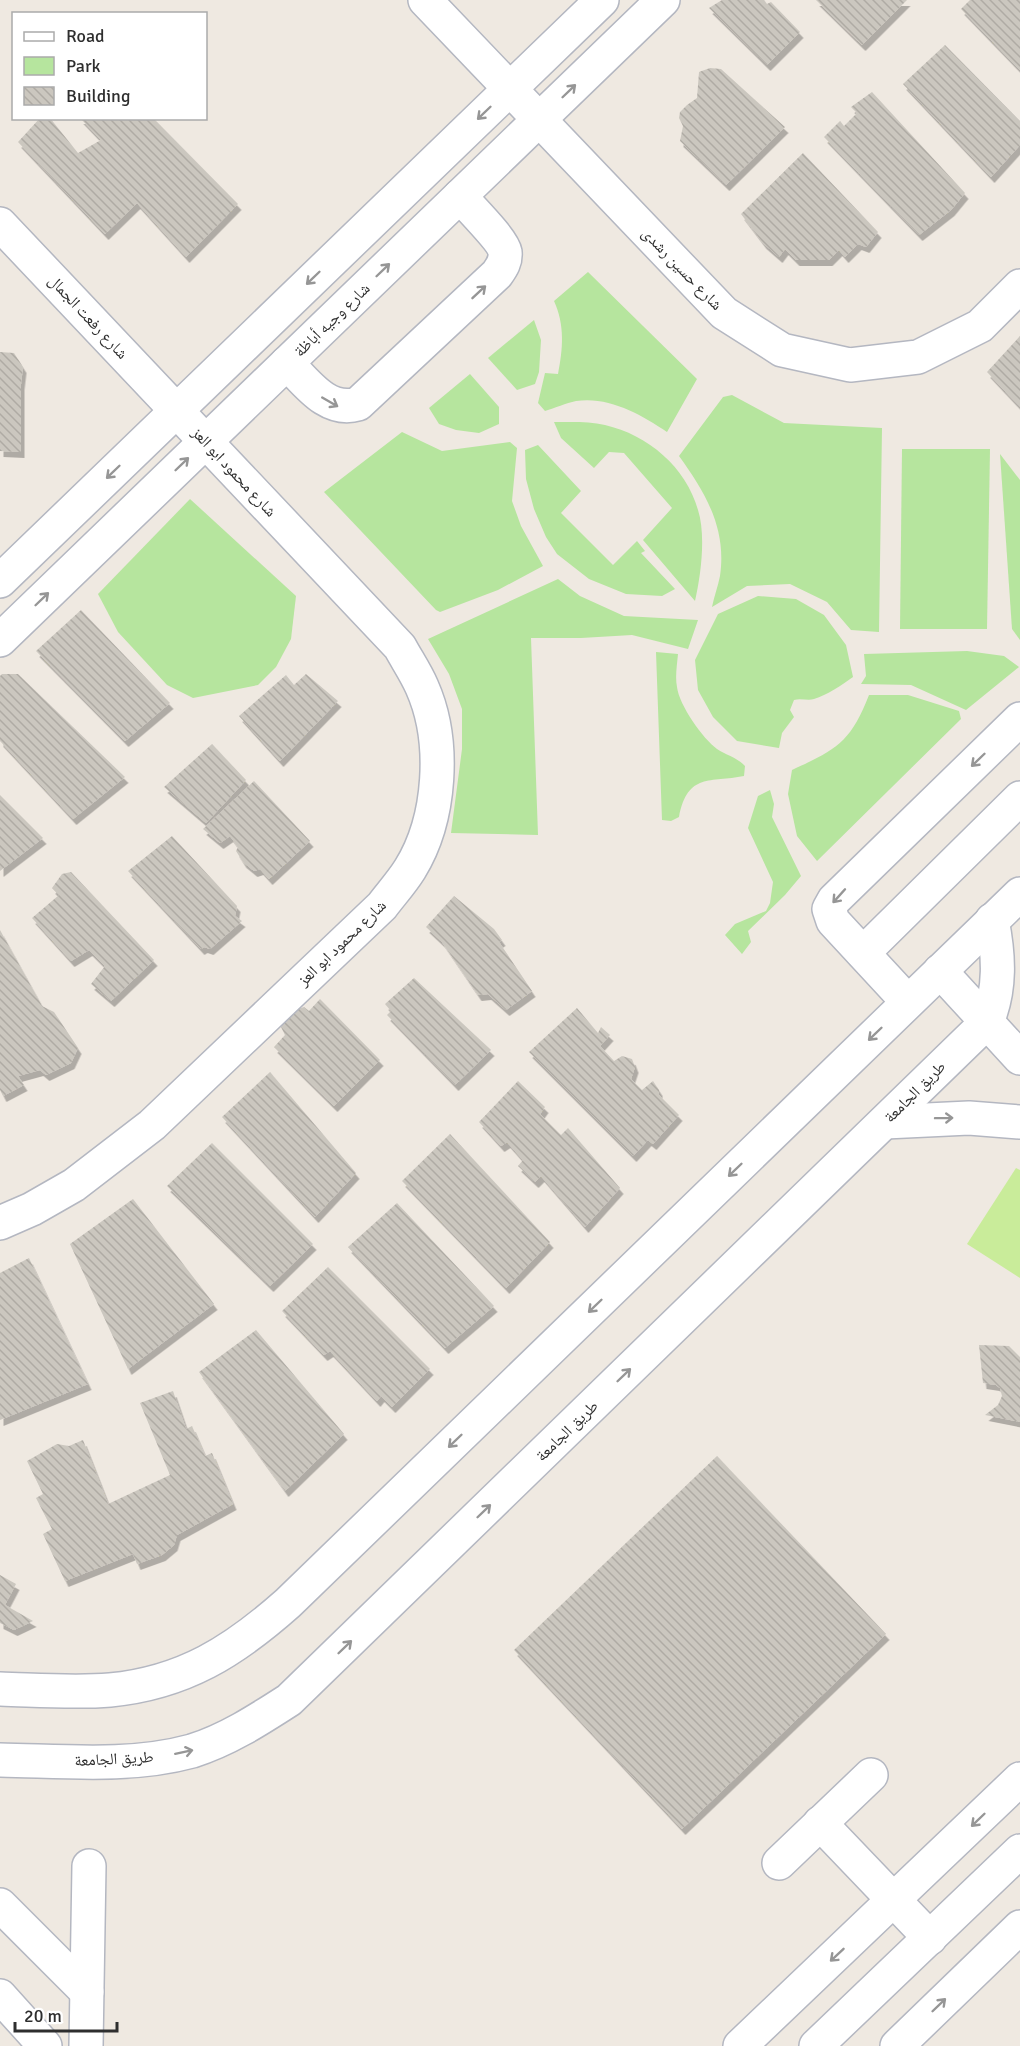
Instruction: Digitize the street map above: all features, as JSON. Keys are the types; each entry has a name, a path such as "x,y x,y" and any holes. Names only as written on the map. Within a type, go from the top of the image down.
{"street":[{"name":"شارع حسين رشدى","path":"425,0 724,313 782,350 850,365 918,357 980,326 1020,286"},
{"path":"0,581 602,0"},
{"name":"شارع وجيه أباظة","path":"0,640 663,0"},
{"path":"287,363 326,401 347,408 358,405 497,274 504,263 505,250 460,196"},
{"name":"شارع رفعت الجمال","path":"0,224 176,410"},
{"name":"شارع محمود ابو العز","path":"0,1223 32,1209 74,1185 152,1125 382,906 410,869 429,826 437,780 435,733 423,688 400,647 176,410"},
{"path":"908,1002 833,921 830,909 834,900 1020,719"},
{"path":"862,953 1020,798"},
{"path":"0,1689 110,1690 148,1684 212,1660 253,1634 288,1603 1020,894"},
{"name":"طريق الجامعة","path":"0,1760 138,1761 192,1750 243,1730 289,1700 987,1022 994,1005 998,963 992,920"},
{"path":"940,971 1020,1058"},
{"path":"885,1122 969,1118 1020,1122"},
{"path":"779,1863 871,1774"},
{"path":"740,2046 1020,1779"},
{"path":"820,1824 930,1938"},
{"path":"816,2046 1020,1851"},
{"path":"86,2046 89,1866"},
{"path":"0,1905 87,1992"},
{"path":"897,2046 1020,1927"},
{"path":"0,1996 45,2046"}],"green space":[{"path":"588,272 697,379 667,432 635,413 600,401 576,401 545,411 538,403 545,373 558,374 560,365 561,328 554,301"},
{"path":"534,320 541,340 539,372 535,384 517,390 488,358"},
{"path":"470,374 499,407 499,424 479,433 456,430 439,424 429,408"},
{"path":"732,395 784,423 882,428 879,632 851,630 827,602 790,584 747,586 712,607 720,576 720,542 717,526 705,497 679,456 723,397"},
{"path":"554,422 593,423 621,430 650,445 675,467 692,494 702,531 702,555 695,601 643,540 672,508 624,453 609,452 594,468 561,438"},
{"path":"402,432 442,451 510,442 517,448 512,501 521,526 543,566 498,590 440,612 436,610 324,492"},
{"path":"538,445 581,491 561,513 613,565 637,541 645,551 641,553 675,589 662,596 626,594 589,579 557,554 546,537 534,509 526,479 525,450"},
{"path":"902,449 990,449 987,629 900,629"},
{"path":"1000,454 1020,480 1020,640 1012,629"},
{"path":"190,499 296,596 291,639 276,667 258,685 193,698 167,685 118,632 98,594"},
{"path":"558,579 580,596 624,616 698,620 688,649 632,635 531,638 538,835 451,833 462,749 462,709 449,674 428,639"},
{"path":"758,596 796,599 824,615 846,645 853,677 834,690 812,700 794,700 790,710 794,717 782,733 779,748 737,741 713,717 698,690 695,660 718,614"},
{"path":"967,651 1004,656 1019,667 966,710 911,685 861,684 866,676 864,654"},
{"path":"656,652 678,654 677,687 687,712 711,744 745,766 744,776 711,780 695,786 688,793 679,817 671,821 662,820"},
{"path":"869,695 908,695 959,711 961,719 817,861 797,836 788,794 792,770 840,743 855,724"},
{"path":"770,790 774,804 772,817 801,876 748,931 751,942 742,954 725,935 735,924 766,911 770,903 773,882 748,828 758,796"},
{"path":"1016,1168 1020,1170 1020,1278 967,1244"}],"building":[{"path":"722,0 764,0 767,4 771,2 800,32 767,65 709,8"},
{"path":"816,0 907,0 862,45"},
{"path":"970,0 1020,0 1020,70 961,9"},
{"path":"945,45 1020,121 1020,145 991,177 903,84"},
{"path":"710,68 721,69 785,127 726,185 680,141 683,126 679,118 680,112 697,98 699,72"},
{"path":"872,92 965,193 951,210 919,235 824,137 840,121 844,126 857,113 851,107"},
{"path":"38,120 52,120 78,153 101,140 82,120 155,120 238,204 186,257 137,203 105,234 18,142"},
{"path":"803,153 878,232 866,247 858,244 845,257 839,250 829,260 796,260 785,249 779,257 763,243 741,214"},
{"path":"1020,336 1020,407 987,372"},
{"path":"0,352 14,353 23,367 21,452 0,451"},
{"path":"81,610 170,703 125,741 36,651"},
{"path":"18,674 125,777 73,819 0,741 0,676"},
{"path":"306,674 338,701 280,761 239,716 286,675 294,685"},
{"path":"212,744 246,780 206,823 164,787"},
{"path":"254,781 310,841 269,879 260,869 254,871 243,862 236,851 238,847 230,836 220,843 203,829"},
{"path":"0,795 43,838 0,871"},
{"path":"172,836 237,906 235,916 242,921 210,949 204,947 201,949 128,871"},
{"path":"71,872 154,960 111,1001 91,984 105,966 89,950 71,961 32,918 59,895 52,888 62,874"},
{"path":"454,896 494,929 502,940 499,942 532,991 506,1010 488,994 478,995 442,942 426,927"},
{"path":"0,930 42,1006 54,1012 78,1048 71,1063 46,1075 40,1070 18,1076 24,1085 3,1096 0,1090"},
{"path":"414,978 491,1050 455,1085 387,1015 391,1011 385,1004"},
{"path":"320,999 380,1060 334,1106 274,1047 285,1035 281,1027 283,1020 298,1009 304,1007 309,1011"},
{"path":"577,1008 598,1033 601,1027 610,1035 600,1046 614,1061 622,1056 632,1059 635,1067 631,1079 642,1090 653,1081 659,1090 659,1095 679,1115 653,1144 648,1140 633,1156 529,1052"},
{"path":"270,1072 356,1173 315,1217 222,1117"},
{"path":"518,1081 545,1107 540,1114 561,1135 568,1128 620,1188 585,1227 541,1176 535,1182 518,1166 523,1160 507,1142 501,1146 479,1122"},
{"path":"450,1134 550,1242 506,1288 402,1181"},
{"path":"212,1143 313,1244 270,1286 167,1186"},
{"path":"133,1199 214,1304 128,1369 70,1244"},
{"path":"397,1203 494,1306 445,1348 348,1247"},
{"path":"29,1258 88,1384 0,1420 0,1273"},
{"path":"328,1267 430,1369 392,1407 381,1396 377,1401 330,1351 324,1355 282,1311"},
{"path":"256,1330 344,1434 285,1491 199,1372"},
{"path":"979,1345 1009,1346 1020,1357 1020,1422 985,1415 998,1405 1002,1396 1000,1388 996,1385 983,1383"},
{"path":"173,1391 186,1429 192,1426 205,1456 212,1453 233,1504 177,1535 174,1545 162,1555 137,1564 133,1554 65,1581 43,1534 52,1529 36,1498 43,1494 27,1461 57,1444 69,1446 83,1440 108,1504 170,1475 140,1403"},
{"path":"717,1456 886,1634 682,1829 514,1650"},
{"path":"0,1575 16,1584 5,1605 33,1621 14,1630 0,1623"}]}
